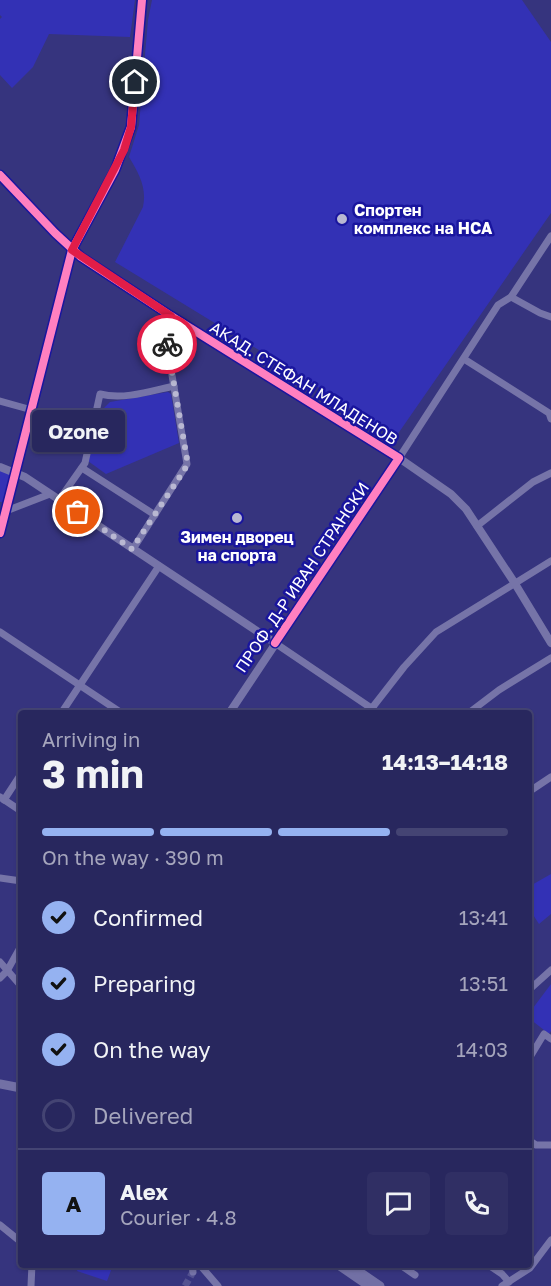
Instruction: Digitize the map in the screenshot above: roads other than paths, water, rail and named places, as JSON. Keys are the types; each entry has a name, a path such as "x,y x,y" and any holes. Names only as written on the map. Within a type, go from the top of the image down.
{"main road":[{"path":"0,1084 18,1087"},
{"path":"0,1089 18,1092"},
{"path":"343,1268 369,1286"},
{"path":"354,1268 380,1286"}],"street":[{"path":"0,533 72,250 115,170 131,127 142,0"},
{"name":"АКАД. СТЕФАН МЛАДЕНОВ","path":"0,175 72,250 171,316 399,458 451,494 466,509 551,643"},
{"path":"399,458 498,305 512,297 551,236"},
{"path":"512,297 540,313 551,316"},
{"path":"132,549 187,464 164,328 171,316"},
{"path":"464,359 549,413 551,419"},
{"path":"59,500 85,463 100,394 108,396 132,394 174,386"},
{"path":"0,400 32,410"},
{"name":"ПРОФ. Д-Р ИВАН СТРАНСКИ","path":"231,710 399,458"},
{"path":"0,467 16,472 50,494 375,710 404,667 436,632 551,561"},
{"path":"82,468 155,515"},
{"path":"477,526 532,482 551,473"},
{"path":"6,511 50,494"},
{"path":"63,710 159,566"},
{"path":"0,632 117,710"},
{"path":"473,710 498,690 551,658"},
{"path":"532,790 551,777"},
{"path":"18,778 2,799 18,809"},
{"path":"0,879 18,880"},
{"path":"0,978 18,951"},
{"path":"0,962 18,983"},
{"path":"532,987 551,970"},
{"path":"532,1055 548,1037"},
{"path":"532,1142 536,1145 551,1145"},
{"path":"0,1225 18,1240"},
{"path":"532,1265 551,1240"},
{"path":"31,1286 33,1268"},
{"path":"202,1268 218,1286"},
{"path":"405,1268 416,1275"},
{"path":"493,1268 505,1276 505,1284"},
{"path":"505,1284 530,1268"}],"tunnel":[{"path":"185,1286 193,1272"}],"place":[{"name":"Спортен комплекс на НСА","path":"342,219"},
{"name":"Ozone","path":"78,512"},
{"name":"Зимен дворец на спорта","path":"237,518"}]}
